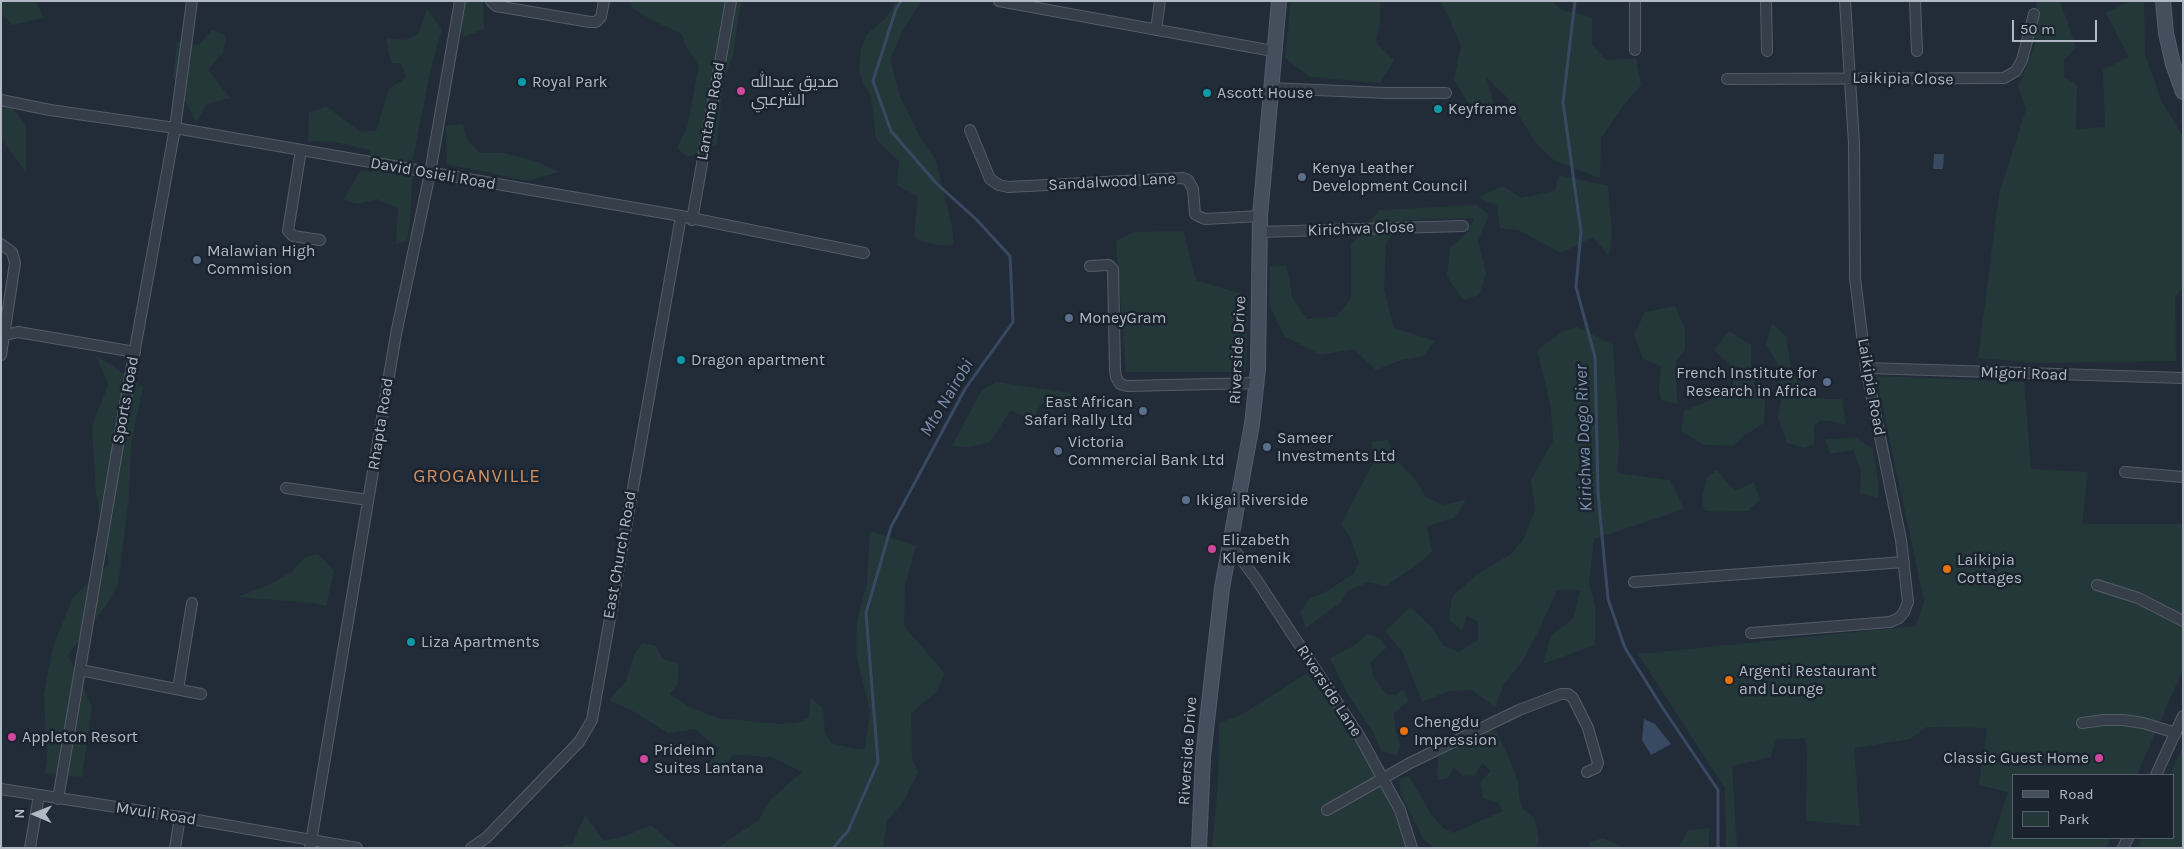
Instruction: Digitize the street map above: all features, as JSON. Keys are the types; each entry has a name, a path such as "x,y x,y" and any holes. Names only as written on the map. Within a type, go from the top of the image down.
{"street":[{"name":"Sports Road","path":"58,799 134,352 175,128 192,1"},
{"name":"Rhapta Road","path":"310,844 396,334 430,173 460,1"},
{"path":"491,1 496,6 596,22 601,17 604,1"},
{"name":"Lantana Road","path":"692,220 730,1"},
{"path":"999,1 1273,51"},
{"path":"1156,30 1160,1"},
{"name":"Riverside Drive","path":"1199,848 1203,757 1222,588 1252,424 1257,383 1259,232 1273,51 1280,1"},
{"path":"1635,1 1635,50"},
{"path":"1766,1 1767,51"},
{"name":"Laikipia Road","path":"1751,633 1890,622 1899,618 1908,602 1904,562 1866,368 1855,278 1856,210 1845,1"},
{"path":"1915,1 1917,51"},
{"path":"2163,1 2173,64 2183,92"},
{"name":"Laikipia Close","path":"1728,79 2000,79 2008,77 2016,71 2022,60 2034,14"},
{"path":"1270,88 1386,94 1446,93"},
{"name":"David Osieli Road","path":"1,100 50,110 175,128 681,216 692,220 864,252"},
{"name":"Sandalwood Lane","path":"970,130 990,179 999,185 1008,187 1183,178 1188,180 1193,189 1195,214 1198,216 1205,219 1260,216"},
{"path":"301,150 288,231 293,236 320,240"},
{"name":"East Church Road","path":"471,848 486,838 579,742 592,720 681,216"},
{"name":"Kirichwa Close","path":"1259,232 1463,226"},
{"path":"1,244 12,252 15,263 1,355"},
{"path":"1090,266 1110,266 1113,269 1115,370 1120,384 1127,386 1257,383"},
{"path":"3,336 18,332 134,352"},
{"name":"Migori Road","path":"1866,368 2183,378"},
{"path":"2125,472 2183,477"},
{"path":"286,488 368,500"},
{"name":"Riverside Lane","path":"1230,544 1256,578 1360,737 1400,810 1412,848"},
{"path":"1634,582 1904,562"},
{"path":"2097,585 2138,598 2183,621"},
{"path":"178,690 192,603"},
{"path":"80,670 201,694"},
{"path":"1327,810 1383,777 1506,717 1561,694 1568,694 1573,698 1588,728 1598,762 1596,768 1587,772"},
{"path":"2156,774 2183,716"},
{"path":"2082,723 2123,720 2143,723 2176,733"},
{"name":"Mvuli Road","path":"1,790 180,817 310,844"},
{"path":"30,848 39,795"},
{"path":"174,848 180,817"},
{"path":"310,844 358,848"}],"green space":[{"path":"1,1 32,1 37,4 44,18 12,25 1,13"},
{"path":"453,1 483,1 484,29 463,37"},
{"path":"631,1 741,1 733,56 723,80 717,145 688,157 677,148 687,128 699,66 686,47 682,34 632,8"},
{"path":"896,1 921,1 903,30 890,59 899,94 921,139 935,159 952,227 954,244 939,245 920,241 914,235 918,197 897,185 899,161 876,139 871,96 863,83 859,68 861,50 866,35 886,18"},
{"path":"1291,1 1380,1 1380,20 1376,43 1394,60 1380,83 1310,77 1285,58"},
{"path":"1440,1 1551,1 1562,10 1592,17 1592,44 1606,60 1636,59 1641,85 1622,107 1601,138 1600,178 1555,161 1536,143 1507,97 1486,77 1494,105 1474,113 1454,79 1461,46"},
{"path":"2037,1 2060,1 2076,47 2064,60 2064,77 2077,85 2076,129 2105,127 2103,70 2129,57 2106,13 2131,1 2144,1 2145,54 2161,100 2183,137 2183,287 2175,298 2176,361 2039,363 1978,358 1999,194 2026,109 2018,87 2035,45"},
{"path":"427,9 442,29 431,68 413,158 410,221 407,241 396,244 398,209 377,199 357,204 343,200 360,172 372,171 370,150 339,143 308,141 309,113 326,106 360,132 376,131 389,89 406,78 401,63 391,63 386,38 406,40 418,34"},
{"path":"212,30 226,36 223,53 208,70 230,98 207,104 196,122 173,77 177,42 199,45"},
{"path":"1,95 26,125 26,173 1,137"},
{"path":"463,124 467,139 479,153 503,153 535,161 559,172 528,181 447,164 446,126"},
{"path":"1559,175 1608,186 1612,234 1609,256 1593,237 1561,253 1518,230 1500,228 1497,206 1478,197 1503,186 1521,198 1555,191"},
{"path":"1477,205 1489,214 1478,241 1486,273 1479,295 1463,300 1447,276 1450,248 1467,233 1474,218 1403,220 1386,243 1384,290 1394,328 1435,341 1423,356 1401,360 1376,370 1354,349 1321,355 1284,336 1269,304 1270,266 1287,266 1292,297 1307,319 1336,317 1351,298 1351,244 1380,210"},
{"path":"1183,231 1196,280 1248,296 1246,372 1126,372 1116,241 1135,232"},
{"path":"1675,306 1685,329 1685,350 1676,360 1677,404 1661,400 1659,388 1661,366 1643,359 1634,335 1645,312"},
{"path":"1772,323 1786,336 1791,369 1805,389 1821,399 1842,399 1846,425 1830,421 1820,421 1814,426 1814,444 1804,448 1787,443 1778,417 1781,400 1780,368 1766,344"},
{"path":"1577,327 1613,345 1619,446 1617,473 1670,480 1684,509 1594,539 1589,583 1595,607 1595,645 1543,664 1551,635 1573,619 1580,590 1557,590 1539,630 1523,660 1504,684 1495,707 1472,690 1449,691 1422,702 1403,653 1385,631 1410,607 1432,627 1444,646 1459,652 1478,640 1478,622 1467,616 1462,631 1449,619 1452,597 1476,575 1511,554 1524,538 1535,510 1531,480 1553,441 1551,408 1537,350 1564,331"},
{"path":"1729,331 1751,345 1751,365 1756,393 1765,401 1764,423 1742,437 1734,446 1704,445 1681,431 1684,411 1709,401 1734,386 1729,364 1714,350"},
{"path":"96,355 143,387 131,444 129,497 118,584 107,604 68,655 92,706 82,777 45,774 47,760 44,694 53,647 73,597 109,564 96,492 92,426 108,385"},
{"path":"1876,376 2024,382 2031,469 2088,472 2082,524 2183,524 2183,669 2137,774 2012,774 2012,839 2110,839 2106,848 1990,848 2008,792 1979,785 1987,728 1927,727 1910,739 1854,748 1860,826 1806,821 1807,751 1805,738 1776,740 1771,757 1732,766 1737,848 1726,848 1725,788 1638,654 1916,626 1924,601"},
{"path":"996,382 1076,394 1040,405 1032,421 1011,410 990,442 970,447 952,446 981,391"},
{"path":"1856,438 1873,449 1878,481 1878,498 1860,493 1861,470 1853,450 1830,454 1825,439"},
{"path":"1388,440 1397,461 1414,478 1426,497 1443,505 1466,500 1454,518 1427,526 1432,552 1415,566 1386,586 1369,582 1349,590 1340,603 1306,628 1300,612 1310,598 1324,593 1353,574 1359,563 1351,539 1341,524 1373,463 1372,441"},
{"path":"1717,470 1735,491 1754,482 1760,499 1748,511 1717,512 1704,510 1702,499 1707,478"},
{"path":"870,531 916,546 905,585 904,626 945,674 936,692 911,713 912,759 918,772 903,802 887,821 883,848 717,848 759,820 770,800 802,772 772,757 733,755 718,774 706,768 719,749 695,729 668,733 631,710 609,700 626,681 634,655 642,643 656,646 662,659 679,664 677,684 670,694 691,708 718,718 779,724 797,723 808,718 811,698 823,709 825,733 831,743 865,749 870,711 856,653 857,623 867,583"},
{"path":"318,554 334,571 326,606 314,603 237,597 269,585 292,572 304,558"},
{"path":"1367,634 1380,638 1386,648 1370,663 1374,678 1386,694 1396,695 1404,689 1408,702 1394,713 1395,728 1400,746 1397,756 1381,751 1373,732 1347,693 1330,658 1355,645"},
{"path":"1307,673 1336,710 1385,790 1408,848 1212,848 1218,787 1219,723 1241,715"},
{"path":"1485,731 1496,731 1508,756 1518,782 1519,797 1523,809 1534,818 1539,840 1536,848 1435,848 1424,840 1401,795 1399,779 1409,776 1431,814 1443,828 1453,833 1503,811 1498,803 1483,798 1480,782 1491,771 1482,763 1475,775 1464,776 1454,768 1448,778 1437,780 1438,757"},
{"path":"2183,746 2183,848 2138,848 2142,839 2174,839 2174,774 2170,774"},
{"path":"585,815 604,841 626,836 650,825 678,848 551,848 572,844"},
{"path":"1709,828 1709,848 1678,848 1688,830"},
{"path":"1603,838 1621,846 1621,848 1589,848 1589,842"}],"water":[{"path":"1934,154 1944,154 1943,169 1933,169"},
{"path":"1644,719 1655,724 1671,744 1651,755 1642,740"}],"waterway":[{"name":"Mto Nairobi","path":"833,848 848,831 878,762 866,613 891,527 965,389 1013,322 1010,256 976,219 937,184 891,131 873,81 896,9 901,1"},
{"name":"Kirichwa Dogo River","path":"1575,1 1563,102 1581,232 1576,287 1595,357 1598,493 1608,599 1625,648 1718,790 1718,848"}],"place":[{"name":"Royal Park","path":"522,82"},
{"name":"صديق عبدالله الشرعبي","path":"741,91"},
{"name":"Ascott House","path":"1207,93"},
{"name":"Keyframe","path":"1438,109"},
{"name":"Kenya Leather Development Council","path":"1302,177"},
{"name":"Malawian High Commision","path":"197,260"},
{"name":"MoneyGram","path":"1069,318"},
{"name":"Dragon apartment","path":"681,360"},
{"name":"French Institute for Research in Africa","path":"1827,382"},
{"name":"East African Safari Rally Ltd","path":"1143,411"},
{"name":"Sameer Investments Ltd","path":"1267,447"},
{"name":"Victoria Commercial Bank Ltd","path":"1058,451"},
{"name":"Ikigai Riverside","path":"1186,500"},
{"name":"Elizabeth Klemenik","path":"1212,549"},
{"name":"Laikipia Cottages","path":"1947,569"},
{"name":"Liza Apartments","path":"411,642"},
{"name":"Argenti Restaurant and Lounge","path":"1729,680"},
{"name":"Chengdu Impression","path":"1404,731"},
{"name":"Appleton Resort","path":"12,737"},
{"name":"Classic Guest Home","path":"2099,758"},
{"name":"PrideInn Suites Lantana","path":"644,759"}],"district":[{"name":"GROGANVILLE","path":"477,477"}]}
